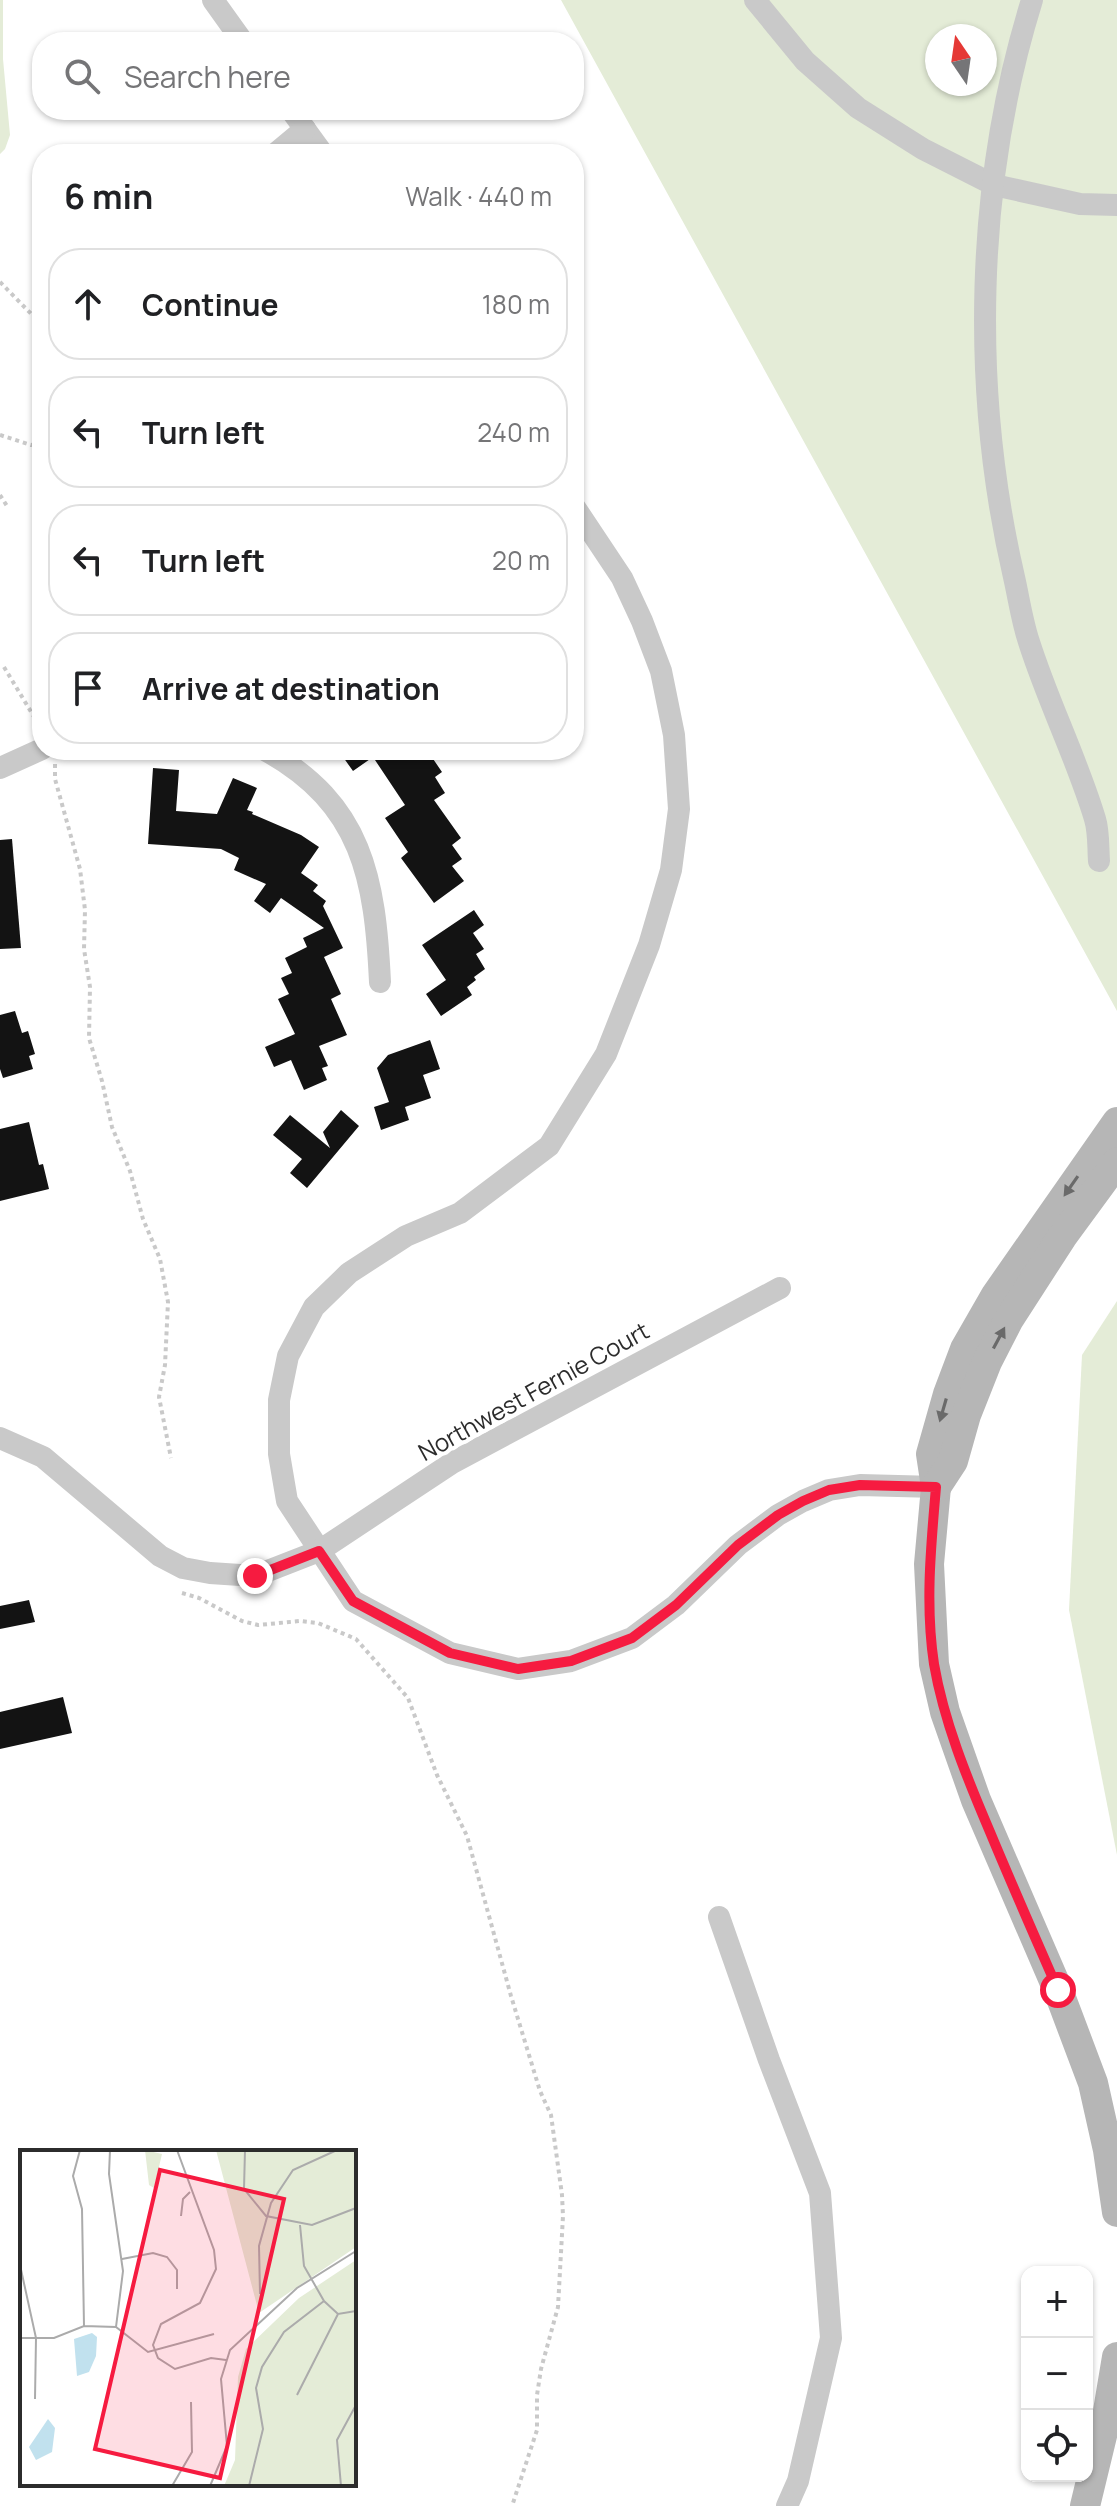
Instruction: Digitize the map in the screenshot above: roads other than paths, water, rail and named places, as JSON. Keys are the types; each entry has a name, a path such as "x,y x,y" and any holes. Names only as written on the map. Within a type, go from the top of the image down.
{"main road":[{"path":"1117,1122 996,1295 965,1349 931,1454 936,1487 929,1564 934,1664 945,1712 976,1800 1058,1990 1093,2083 1108,2150 1117,2212"},
{"path":"936,1487 953,1461 966,1415 987,1362 1009,1319 1062,1237 1117,1162"},
{"path":"1085,2506 1108,2411 1117,2357"}],"street":[{"path":"213,0 236,32"},
{"path":"755,0 805,61 858,108 923,149 994,185 1080,204 1117,205"},
{"path":"1032,0 1012,68 987,238 984,331 992,458 1003,532 1029,641 1096,822 1099,861"},
{"path":"298,120 316,144"},
{"path":"287,144 305,129"},
{"path":"584,521 622,578 642,621 661,671 674,735 679,809 671,870 649,945 606,1054 549,1146 460,1213 406,1236 349,1273 314,1307 288,1356 279,1400 279,1454 287,1501 353,1601 450,1653 518,1669 571,1661 632,1638 676,1605 738,1545 778,1515 803,1501 829,1490 860,1485 936,1487"},
{"path":"0,768 32,759"},
{"path":"284,760 323,791 355,839 374,903 380,982"},
{"name":"Northwest Fernie Court","path":"0,1438 43,1457 160,1556 183,1568 255,1576 319,1551 452,1463 780,1288"},
{"path":"719,1917 820,2193 831,2338 798,2481 787,2506"}]}
